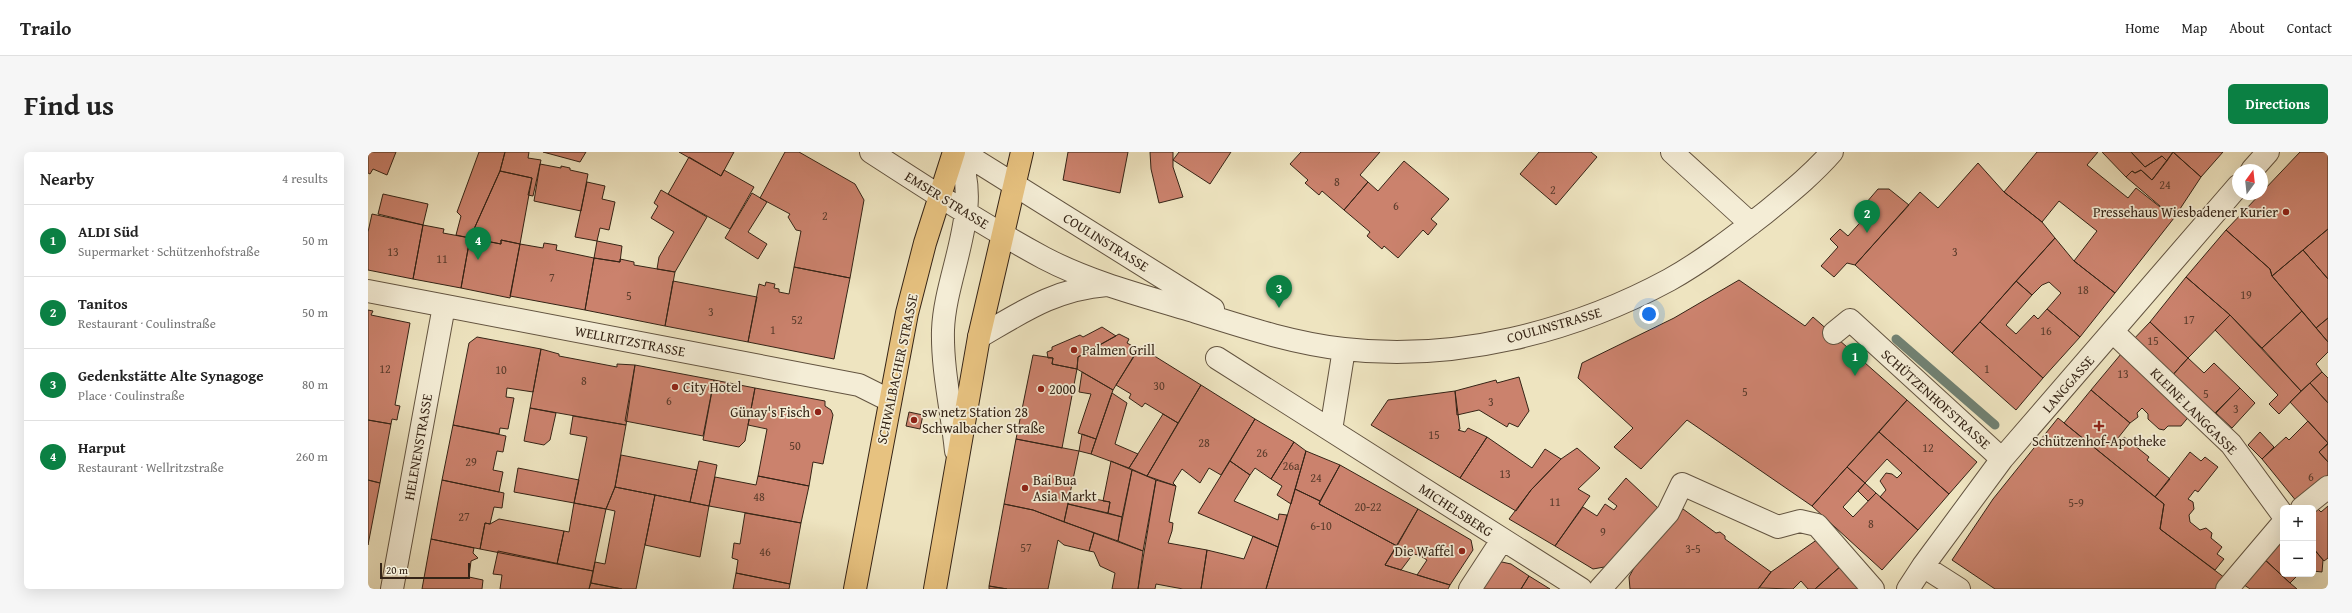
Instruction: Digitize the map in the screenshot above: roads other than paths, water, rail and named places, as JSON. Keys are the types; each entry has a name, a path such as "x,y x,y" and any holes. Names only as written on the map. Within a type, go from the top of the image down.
{"main road":[{"name":"SCHWALBACHER STRASSE","path":"855,589 889,400 907,313 954,152"},
{"path":"935,589 957,456 979,337 1016,186 1022,152"}],"street":[{"name":"EMSER STRASSE","path":"871,152 1003,235"},
{"path":"957,152 966,180 966,212 952,270 943,328 943,356 957,456"},
{"name":"COULINSTRASSE","path":"962,152 1164,279 1251,330"},
{"path":"1672,152 1751,224"},
{"name":"COULINSTRASSE","path":"1003,235 1046,258 1108,285 1251,330 1344,349 1408,351 1443,349 1492,342 1560,326 1606,310 1650,290 1692,267 1751,224 1788,194 1832,152"},
{"path":"2257,164 2268,152"},
{"name":"LANGGASSE","path":"1908,589 1922,566 2002,458 2114,332 2232,193"},
{"path":"979,337 1040,301 1090,286 1108,285"},
{"name":"WELLRITZSTRASSE","path":"368,291 859,385 889,400"},
{"name":"HELENENSTRASSE","path":"392,589 444,306"},
{"name":"SCHÜTZENHOFSTRASSE","path":"1834,333 1850,320 2002,458"},
{"name":"KLEINE LANGGASSE","path":"2114,332 2231,444 2280,511"},
{"path":"1331,430 1344,349"},
{"name":"MICHELSBERG","path":"1217,358 1581,589"},
{"path":"1600,589 1668,513 1682,484 1778,527 1800,521 1817,525 1872,589"},
{"path":"2306,505 2328,487"},
{"path":"2227,589 2280,527"},
{"path":"1470,589 1502,540"},
{"path":"1922,566 1959,589"}],"waterway":[{"path":"1896,339 1995,425"}],"place":[{"name":"Pressehaus Wiesbadener Kurier","path":"2286,212"},
{"name":"Tanitos","path":"1867,233"},
{"name":"Harput","path":"478,260"},
{"name":"Gedenkstätte Alte Synagoge","path":"1279,308"},
{"name":"Palmen Grill","path":"1074,350"},
{"name":"ALDI Süd","path":"1855,376"},
{"name":"City Hotel","path":"675,387"},
{"name":"2000","path":"1041,389"},
{"name":"Günay's Fisch","path":"818,412"},
{"name":"sw netz Station 28 Schwalbacher Straße","path":"914,420"},
{"name":"Schützenhof-Apotheke","path":"2099,426"},
{"name":"Bai Bua Asia Markt","path":"1025,488"},
{"name":"Die Waffel","path":"1462,551"}]}
